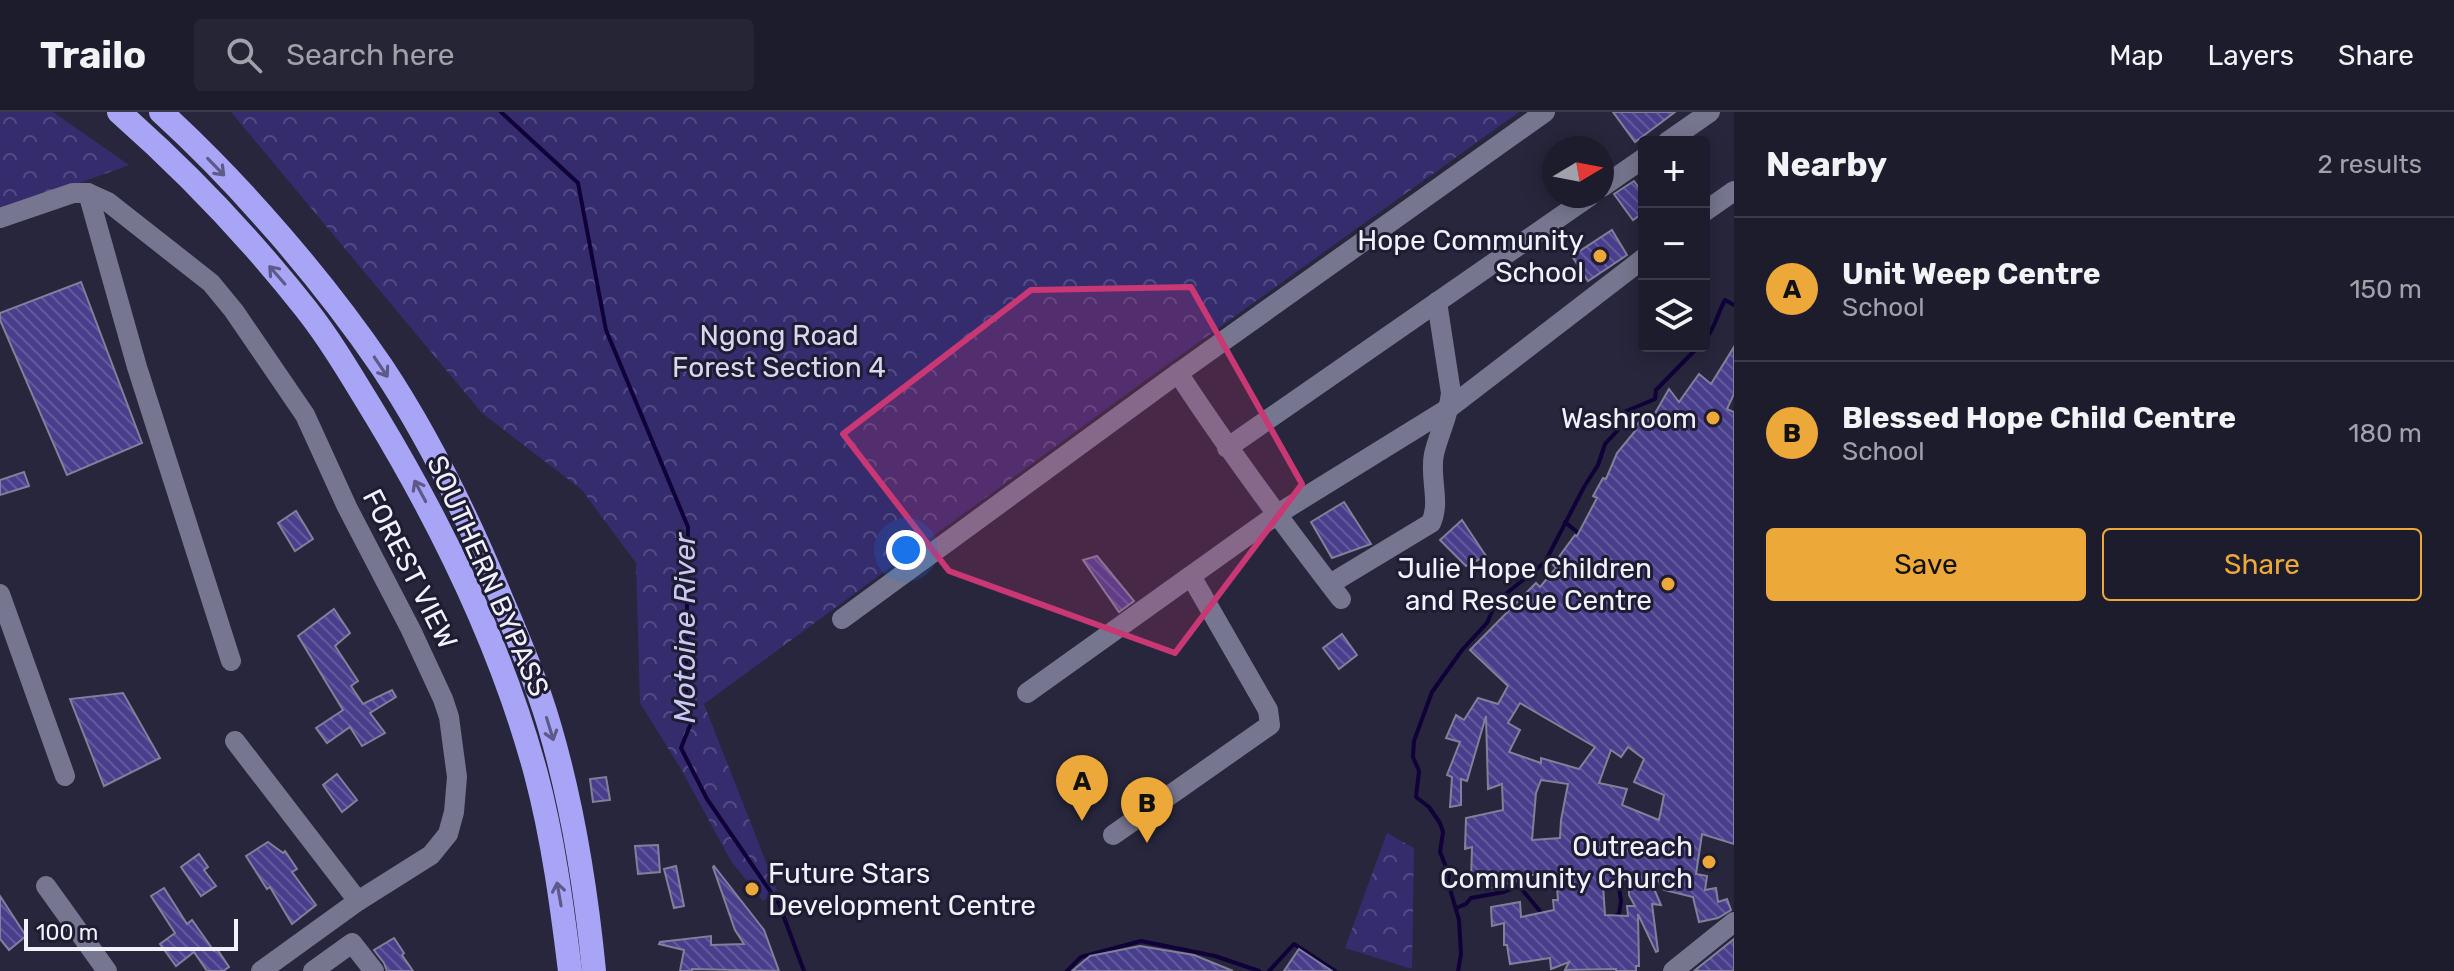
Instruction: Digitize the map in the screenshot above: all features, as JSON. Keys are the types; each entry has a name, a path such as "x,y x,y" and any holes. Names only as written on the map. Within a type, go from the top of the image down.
{"highway":[{"name":"SOUTHERN BYPASS","path":"119,112 163,150 230,221 307,311 411,474 441,531 498,662 529,749 553,861 570,971"},
{"name":"SOUTHERN BYPASS","path":"161,112 237,189 342,313 389,379 434,455 483,554 521,643 550,727 577,843 594,971"}],"street":[{"path":"842,619 1178,373 1545,112"},
{"path":"1676,136 1710,112"},
{"path":"1614,179 1638,162"},
{"path":"1710,208 1734,191"},
{"path":"0,218 73,193 88,193 137,367 231,661"},
{"name":"FOREST VIEW","path":"88,193 108,202 191,265 234,311 305,415 347,507 411,630 449,717 457,777 454,812 448,834 431,855 358,901 261,971"},
{"path":"1227,448 1573,208"},
{"path":"1027,693 1276,515 1449,408 1638,263"},
{"path":"1178,373 1227,448 1336,592 1431,523 1436,507 1434,454 1449,408 1450,383 1437,302"},
{"path":"1113,835 1270,725 1268,710 1191,576"},
{"path":"0,594 65,776"},
{"path":"235,741 358,901"},
{"path":"46,886 107,971"},
{"path":"1673,971 1734,922"},
{"path":"313,971 352,943 374,971"}],"highlighted area":[{"path":"1191,287 1302,484 1175,653 949,571 843,434 1031,290"}],"green space":[{"path":"0,112 53,112 129,165 0,212"},
{"name":"Ngong Road Forest Section 4","path":"231,112 1519,112 1139,385 704,704 777,890 763,901 731,861 681,769 640,703 636,563 582,490 482,413"},
{"path":"1387,833 1414,848 1412,969 1345,948"}],"building":[{"path":"1613,112 1675,112 1643,136 1638,136 1635,142"},
{"path":"1634,181 1638,187 1638,216 1633,220 1614,194"},
{"name":"Hope Community School","path":"1612,230 1627,255 1588,281 1572,256"},
{"path":"81,282 142,443 67,475 0,320 0,313"},
{"path":"1734,347 1734,394 1727,409 1734,412 1734,844 1702,834 1696,874 1707,876 1705,890 1716,888 1718,902 1727,899 1731,910 1718,918 1699,922 1693,897 1664,890 1658,880 1652,884 1661,905 1652,904 1658,951 1638,914 1639,966 1636,966 1636,971 1565,970 1569,962 1551,969 1550,958 1510,964 1507,945 1504,945 1504,923 1492,926 1491,907 1520,902 1521,917 1554,910 1553,900 1558,900 1556,874 1530,875 1530,878 1490,888 1490,881 1486,879 1471,882 1472,847 1465,849 1466,818 1503,810 1502,784 1488,789 1486,716 1467,781 1461,779 1461,805 1450,807 1452,777 1447,775 1460,742 1446,738 1456,715 1464,720 1478,698 1498,704 1508,686 1470,650 1536,583 1540,587 1556,568 1553,565 1577,536 1597,498 1593,496 1603,478 1606,479 1617,453 1636,430 1644,414 1650,422 1669,389 1679,402 1699,374 1711,384","holes":["1520,703 1595,747 1579,769 1541,758 1541,763 1509,752 1520,730 1508,723","1628,747 1644,759 1634,782 1664,795 1659,820 1622,805 1627,789 1599,783 1611,750 1621,757","1541,780 1568,784 1560,838 1532,840 1536,793","1629,878 1629,895 1635,906 1627,906 1628,916 1605,915 1603,885"]},
{"path":"24,472 29,486 0,495 0,480"},
{"path":"1344,502 1371,544 1332,558 1311,522"},
{"path":"296,511 313,539 295,551 278,523"},
{"path":"1462,520 1486,556 1466,566 1440,540"},
{"path":"1097,556 1134,601 1119,612 1083,560"},
{"path":"334,609 350,633 335,646 358,681 351,686 363,704 392,690 396,697 370,713 385,733 362,746 350,727 327,743 316,728 343,710 298,636"},
{"path":"1342,634 1357,655 1339,669 1323,648"},
{"path":"123,693 160,758 104,786 70,699"},
{"path":"337,774 357,800 342,812 323,785"},
{"path":"606,777 610,800 593,802 590,779"},
{"path":"268,842 283,853 285,851 297,869 292,872 316,905 292,924 270,887 267,889 246,856"},
{"path":"658,845 660,872 638,874 635,846"},
{"path":"199,854 208,867 204,870 216,886 201,896 181,867"},
{"path":"676,866 684,906 674,908 664,869"},
{"path":"714,866 764,930 779,971 680,971 684,950 659,944 711,936 711,945 744,944 735,930"},
{"path":"164,888 187,924 192,920 229,967 223,971 207,971 194,952 176,966 160,944 175,933 151,896"},
{"path":"0,896 26,936 9,950 0,939"},
{"path":"394,938 413,971 387,971 374,950"},
{"path":"1734,939 1734,971 1694,971"},
{"path":"1140,946 1194,955 1233,971 1072,971 1090,956"},
{"path":"1299,949 1332,971 1284,971"}],"waterway":[{"name":"Motoine River","path":"501,112 578,183 606,330 688,527 686,693 691,723 681,748 707,799 779,904 804,971"},
{"path":"1710,333 1725,300 1734,305"},
{"path":"1458,971 1461,954 1459,920 1448,882 1449,874 1440,852 1443,832 1429,807 1416,797 1419,771 1413,757 1414,741 1432,692 1462,650 1487,623 1496,602 1545,562 1598,465 1605,444 1618,430 1618,420 1624,412 1655,399 1656,390 1693,352"},
{"path":"1565,522 1583,537"},
{"path":"1519,886 1559,877"},
{"path":"1456,908 1471,898 1519,886 1544,916"},
{"path":"1613,917 1619,914 1619,887"},
{"path":"1067,971 1081,957 1141,941 1215,956 1259,971"},
{"path":"1269,971 1294,944 1335,971"}],"place":[{"name":"Hope Community School","path":"1600,256"},
{"name":"Washroom","path":"1713,418"},
{"name":"Julie Hope Children and Rescue Centre","path":"1668,584"},
{"name":"Unit Weep Centre","path":"1082,821"},
{"name":"Blessed Hope Child Centre","path":"1147,843"},
{"name":"Outreach Community Church","path":"1709,862"},
{"name":"Future Stars Development Centre","path":"752,889"}]}
